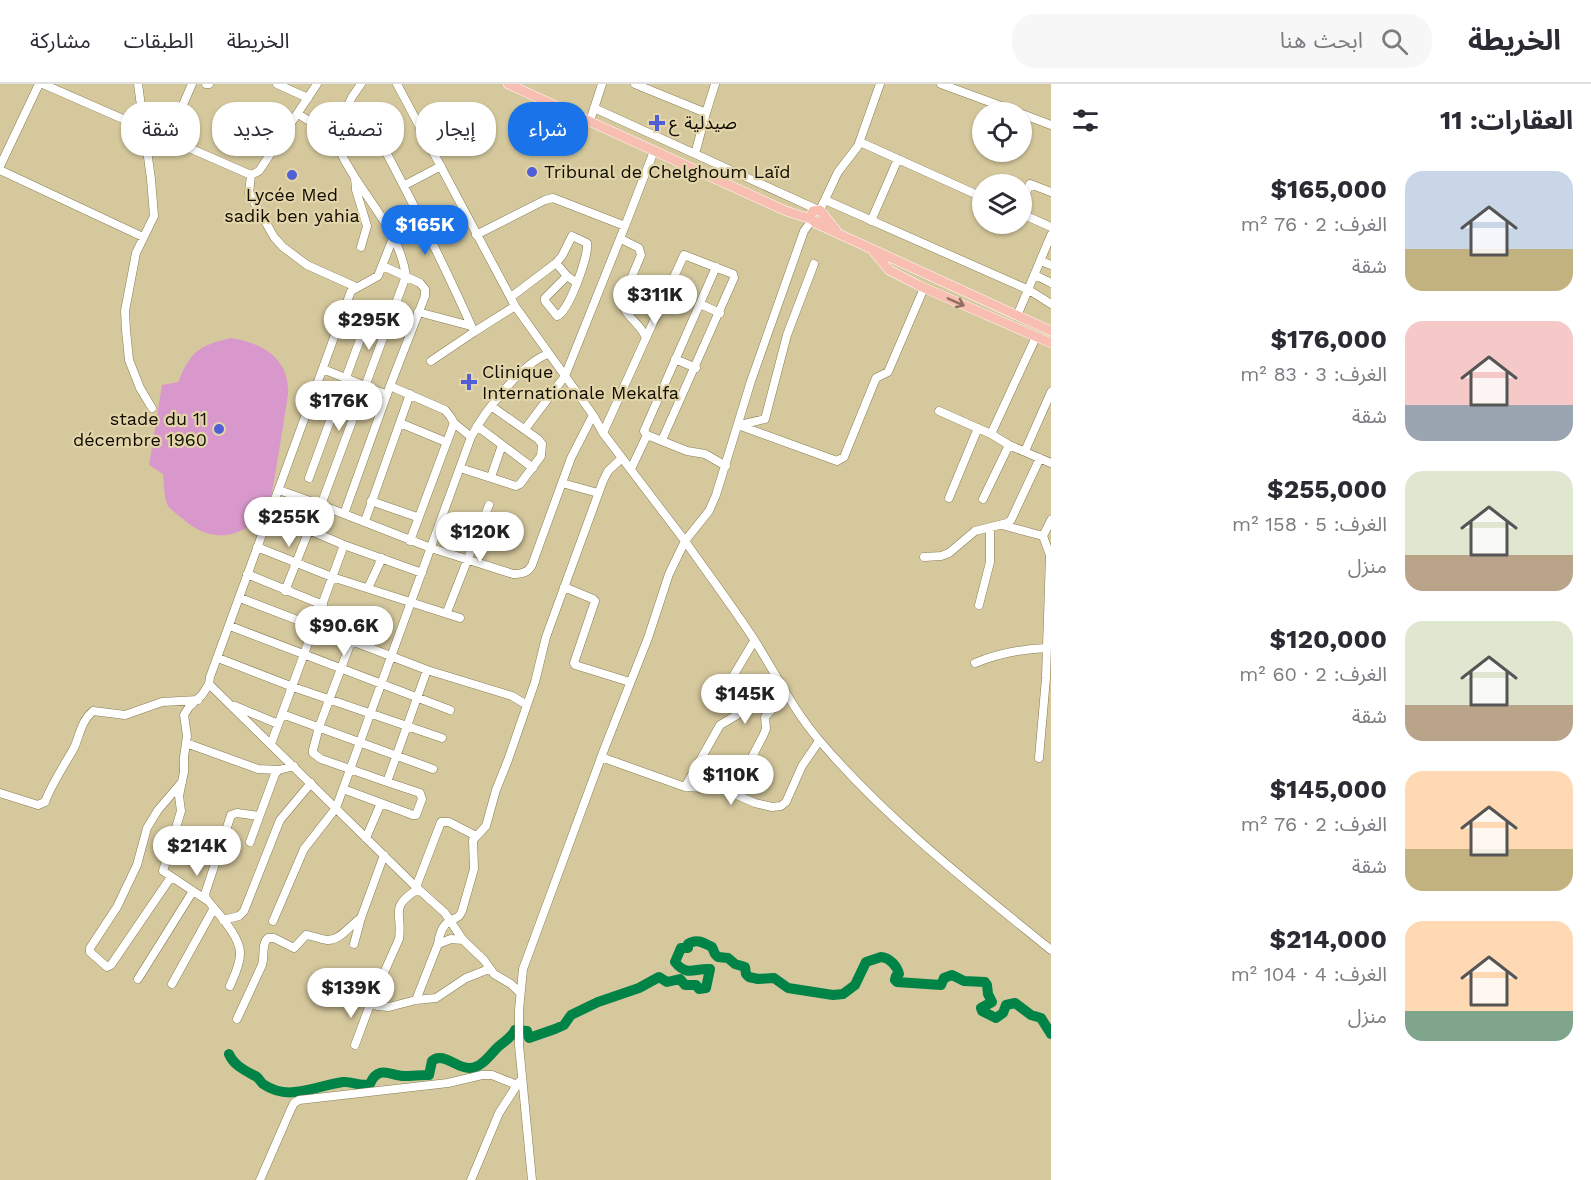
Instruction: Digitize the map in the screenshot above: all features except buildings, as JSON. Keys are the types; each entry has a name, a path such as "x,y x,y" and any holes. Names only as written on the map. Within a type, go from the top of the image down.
{"main road":[{"path":"508,84 786,211 813,220 873,250 1051,331"},
{"path":"813,220 811,213 820,212 840,234"},
{"path":"873,250 890,270 924,288 1051,343"}],"street":[{"path":"121,117 41,84 0,168 143,237"},
{"path":"138,84 140,102"},
{"path":"184,102 192,84"},
{"path":"277,84 308,98"},
{"path":"251,175 259,171 317,84"},
{"path":"350,102 361,84"},
{"path":"397,84 515,306 593,415 603,433 685,541 819,741 887,812 963,879 1051,950"},
{"path":"590,122 602,84"},
{"path":"635,84 706,113"},
{"path":"695,154 715,84"},
{"path":"594,108 820,212 838,172 855,153 880,84"},
{"path":"941,84 990,102"},
{"path":"298,114 307,120"},
{"path":"1032,118 1051,125"},
{"path":"860,142 972,192"},
{"path":"525,429 565,376 654,151"},
{"path":"200,152 251,175"},
{"path":"148,156 154,216 136,253 125,311 129,360 140,388 152,408"},
{"path":"321,504 406,276 404,261 393,238 342,156"},
{"path":"389,156 454,285 473,329"},
{"path":"871,221 898,159"},
{"path":"405,185 441,166"},
{"path":"251,175 249,193 274,237 283,247 307,264 356,287"},
{"path":"354,177 367,226 361,247"},
{"path":"1032,185 1051,192"},
{"path":"476,235 553,198 625,226"},
{"path":"825,200 1029,290 1051,304"},
{"path":"1032,219 1051,228"},
{"path":"532,1180 519,1082 520,993 528,951 648,638 669,574 685,541 709,511 716,495 750,381 796,251 806,227 813,220"},
{"path":"511,297 556,263 572,236 586,240 588,250 577,282 563,313 557,316 544,298 567,276"},
{"path":"1017,316 1049,246 1051,236"},
{"path":"230,986 239,963 240,948 223,920 208,902 163,871 181,811 178,796 182,782 186,743 184,715 210,684 210,677 351,291 373,281 378,276 393,238"},
{"path":"621,239 639,248 640,251 641,255 622,300 626,311 646,338"},
{"path":"603,433 684,255 731,273 735,278 662,440"},
{"path":"1041,261 1051,265"},
{"path":"556,263 567,276 577,282"},
{"path":"738,425 765,419 787,334 814,264"},
{"path":"344,514 425,296 425,289 420,283 383,266"},
{"path":"716,267 644,430 647,435 687,452 705,454 726,466"},
{"path":"1035,275 1051,283"},
{"path":"738,425 837,461 844,457 876,378 888,372 924,288"},
{"path":"700,304 720,313"},
{"path":"431,361 473,329 515,306"},
{"path":"418,312 473,329"},
{"path":"309,478 369,315"},
{"path":"992,434 1036,337"},
{"path":"273,921 304,849 336,808 471,437 491,406 531,363 548,354"},
{"path":"675,359 696,368"},
{"path":"323,369 387,395"},
{"path":"390,386 445,410 454,423 471,437"},
{"path":"1025,451 1051,392"},
{"path":"365,521 410,394"},
{"path":"460,468 518,486 541,456 542,444 525,429 491,406"},
{"path":"939,411 1051,463"},
{"path":"279,490 467,561 520,574 530,569 571,458 593,415"},
{"path":"400,423 446,442"},
{"path":"410,541 417,517 454,423"},
{"path":"477,426 533,468"},
{"path":"949,498 978,428"},
{"path":"631,470 647,435"},
{"path":"491,477 502,445"},
{"path":"983,499 1009,445"},
{"path":"416,1000 438,944 440,933 450,921 459,917 462,911 474,868 473,845 476,836 486,826 496,790 527,705 546,637 598,493 608,471 622,458"},
{"path":"924,557 949,554 975,531 1006,523 1014,516 1040,458"},
{"path":"562,483 598,493"},
{"path":"371,501 417,517"},
{"path":"447,612 489,505"},
{"path":"271,512 344,545 422,573"},
{"path":"1039,758 1049,654 1050,555 1043,536 1051,520"},
{"path":"1002,525 1043,536"},
{"path":"979,606 990,562 990,528"},
{"path":"285,591 309,530"},
{"path":"271,744 344,545"},
{"path":"257,547 332,577 460,618"},
{"path":"368,588 382,558"},
{"path":"248,574 323,605"},
{"path":"564,587 595,601 575,665 630,682"},
{"path":"240,598 427,670 512,696 527,705"},
{"path":"230,626 450,710"},
{"path":"685,788 720,724 741,711 731,684 732,678 754,641"},
{"path":"343,789 413,815 416,815 422,799 420,793 321,759 313,753 319,727 351,642"},
{"path":"975,663 1016,650 1049,654"},
{"path":"218,658 293,687 442,738"},
{"path":"387,782 427,670"},
{"path":"210,684 445,913 463,940 484,960 494,974 512,984 520,993"},
{"path":"733,793 766,729 765,717 786,694"},
{"path":"0,793 38,805 45,802 52,784 75,745 84,721 93,711 125,715 162,702 198,700"},
{"path":"232,705 278,724"},
{"path":"282,714 433,769"},
{"path":"601,757 685,788 723,789 761,805 772,807 782,806 789,797 809,754 819,741"},
{"path":"186,743 251,767 279,770 294,766"},
{"path":"250,842 275,774 279,770"},
{"path":"171,878 111,965 107,967 90,952 90,948 117,907 132,876 147,828 158,810 182,782"},
{"path":"223,920 244,911 280,820 311,783"},
{"path":"366,838 381,803"},
{"path":"208,902 205,894 231,815 237,813 260,816"},
{"path":"355,1045 399,939 398,914 403,900 417,888 441,822 449,822 476,836"},
{"path":"354,944 384,855"},
{"path":"138,979 193,891"},
{"path":"172,984 214,908"},
{"path":"237,1018 262,965 263,945 268,938 274,938 294,948 306,935 325,940 339,937 361,918"},
{"path":"438,944 451,939 463,940"},
{"path":"371,1002 377,1006 389,1006 436,998 466,978 489,969"},
{"path":"260,1180 291,1109 299,1100 448,1083 482,1075 519,1082"},
{"path":"471,1180 500,1113 519,1082"}],"shaded area":[{"name":"stade du 11 décembre 1960","path":"231,338 253,344 272,354 284,371 288,394 272,492 266,507 247,527 235,533 209,534 195,528 168,506 163,474 149,465 162,385 178,382 187,363 197,351"}],"waterway":[{"path":"229,1054 237,1065 257,1077 263,1084 283,1092 302,1091 343,1082 366,1085 370,1084 377,1074 385,1072 404,1076 429,1075 432,1061 436,1058 470,1068 486,1060 515,1030 527,1031 529,1038 555,1029 564,1025 571,1015 598,1002 639,988 659,977 667,982 680,979 685,985 696,985 699,989 706,988 710,969 687,971 675,962 681,948 688,948 688,944 697,941 712,947 718,957 728,958 735,964 745,967 749,977 774,978 788,988 833,995 843,994 855,985 866,962 881,957 893,963 897,968 899,974 896,976 897,982 941,985 944,978 952,975 964,981 985,982 992,1002 981,1008 982,1011 996,1018 1003,1013 1006,1005 1015,1003 1031,1015 1041,1018 1051,1034"}],"place":[{"name":"صيدلية ع","path":"657,123"},
{"name":"Tribunal de Chelghoum Laïd","path":"532,172"},
{"name":"Lycée Med sadik ben yahia","path":"292,175"},
{"name":"Clinique Internationale Mekalfa","path":"469,382"},
{"name":"stade du 11 décembre 1960","path":"219,429"}]}
